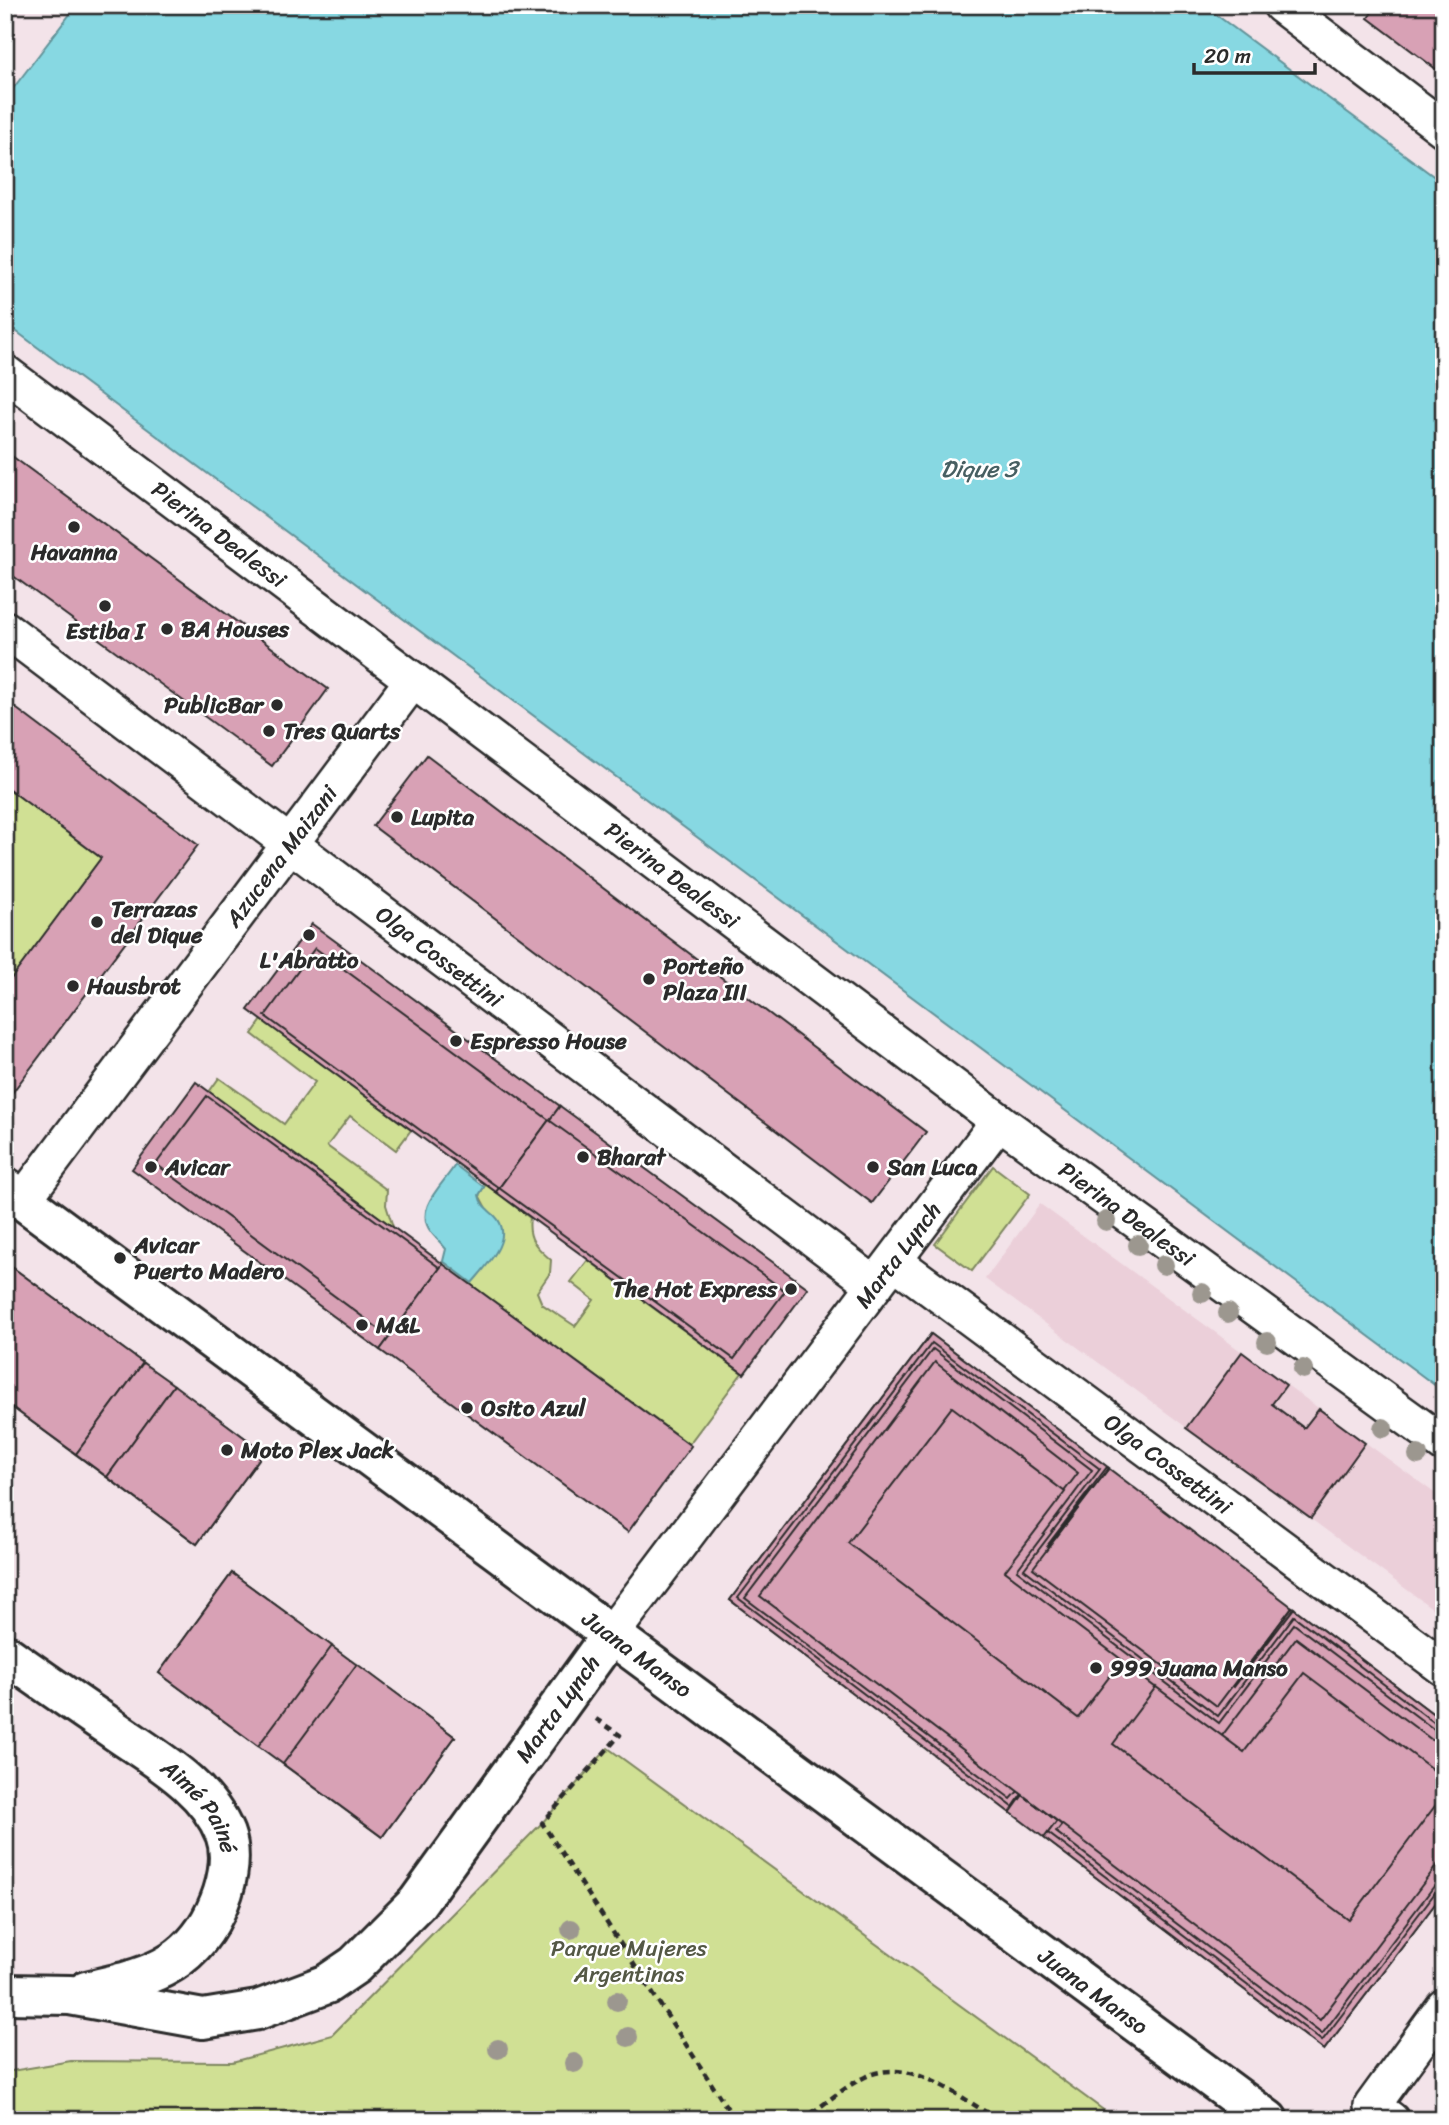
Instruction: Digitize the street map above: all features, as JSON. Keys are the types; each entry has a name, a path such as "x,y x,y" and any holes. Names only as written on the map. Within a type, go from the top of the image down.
{"street":[{"path":"1281,5 1444,129"},
{"name":"Pierina Dealessi","path":"5,373 999,1121 1444,1444"},
{"name":"Olga Cossettini","path":"5,629 884,1273 1444,1668"},
{"name":"Azucena Maizani","path":"14,1194 413,680"},
{"name":"Marta Lynch","path":"5,1994 70,1995 203,2019 258,2010 327,1984 383,1941 417,1903 612,1633 999,1121"},
{"name":"Juana Manso","path":"14,1194 1268,2120"},
{"name":"Aimé Painé","path":"5,1654 174,1772 208,1804 226,1838 229,1860 226,1885 208,1927 196,1943 171,1965 132,1981 70,1995"},
{"path":"1391,2120 1371,2106 1444,2007"}],"path":[{"path":"566,1700 621,1735 542,1823 735,2120"},
{"path":"802,2120 866,2077 889,2070 911,2071 999,2120"}],"shaded area":[{"path":"1040,1204 1444,1500 1444,1617 985,1279"}],"green space":[{"path":"5,786 101,858 5,987"},
{"path":"262,1020 411,1130 396,1150 350,1116 327,1146 387,1190 386,1205 393,1227 209,1092 219,1078 284,1124 315,1082 252,1034"},
{"path":"993,1166 1030,1194 972,1271 935,1244"},
{"path":"486,1184 530,1218 531,1237 551,1260 550,1273 537,1292 542,1304 575,1326 594,1300 571,1282 588,1260 742,1373 689,1444 470,1284 495,1253 486,1208 479,1195"},
{"name":"Parque Mujeres Argentinas","path":"608,1748 1117,2120 5,2120 5,2072 71,2061 232,2062 332,2035 542,1823"}],"water":[{"name":"Dique 3","path":"77,5 1203,5 1444,184 1444,1392 5,323 5,99"},
{"path":"455,1165 484,1187 479,1195 480,1199 501,1224 501,1242 497,1251 472,1283 443,1261 446,1249 426,1223 425,1214 432,1197"}],"building":[{"path":"1377,5 1444,5 1444,75 1368,18"},
{"name":"BA Houses","path":"5,451 328,689 272,766 5,570"},
{"name":"Terrazas del Dique","path":"5,700 198,845 12,1093 5,1089 5,987 101,858 5,786"},
{"name":"Porteño Plaza III","path":"427,755 926,1132 872,1203 373,826"},
{"path":"312,924 560,1106 496,1192 248,1010"},
{"path":"315,948 549,1120 499,1188 265,1016"},
{"path":"196,1082 443,1264 380,1350 132,1169"},
{"path":"207,1096 440,1268 390,1337 156,1164"},
{"path":"560,1106 808,1288 744,1374 496,1192"},
{"path":"549,1120 785,1291 734,1359 499,1188"},
{"path":"5,1262 264,1452 197,1544 5,1402"},
{"path":"5,1262 143,1363 76,1454 5,1402"},
{"path":"443,1264 691,1446 628,1532 380,1350"},
{"name":"999 Juana Manso","path":"931,1334 1444,1722 1444,1892 1324,2050 730,1600"},
{"name":"999 Juana Manso","path":"931,1334 1109,1468 1033,1568 1217,1706 1292,1607 1444,1722 1444,1892 1324,2050 1044,1838 1057,1821 1023,1795 1010,1813 730,1600"},
{"name":"999 Juana Manso","path":"932,1343 1100,1469 1024,1569 1218,1716 1294,1616 1444,1730 1444,1881 1322,2041 1048,1833 1057,1821 1022,1794 1013,1807 738,1598"},
{"name":"999 Juana Manso","path":"933,1349 1092,1470 1017,1570 1219,1723 1294,1624 1444,1737 1444,1873 1322,2034 1056,1832 1062,1825 1018,1791 1011,1799 745,1598"},
{"path":"1242,1352 1286,1385 1272,1404 1304,1428 1319,1409 1365,1443 1311,1518 1186,1428"},
{"name":"999 Juana Manso","path":"935,1362 1078,1473 1003,1572 1221,1737 1296,1638 1444,1749 1444,1856 1320,2020 760,1596"},
{"path":"143,1363 174,1385 107,1477 76,1454"},
{"path":"174,1385 264,1452 197,1544 107,1477"},
{"path":"952,1407 1065,1492 1005,1571 1122,1660 1078,1718 848,1543"},
{"path":"1107,1467 1109,1468 1048,1547 1047,1546"},
{"path":"232,1573 455,1737 382,1837 159,1673"},
{"path":"232,1573 332,1646 258,1746 159,1673"},
{"path":"1292,1607 1294,1608 1234,1687 1233,1686"},
{"path":"357,1664 455,1737 382,1837 283,1764"},
{"path":"1304,1673 1444,1778 1444,1794 1349,1920 1113,1744 1156,1687 1244,1752"}],"place":[{"name":"Havanna","path":"74,527"},
{"name":"Estiba I","path":"105,606"},
{"name":"BA Houses","path":"167,629"},
{"name":"PublicBar","path":"277,705"},
{"name":"Tres Quarts","path":"269,731"},
{"name":"Lupita","path":"397,817"},
{"name":"Terrazas del Dique","path":"97,922"},
{"name":"L'Abratto","path":"309,935"},
{"name":"Porteño Plaza III","path":"649,979"},
{"name":"Hausbrot","path":"73,986"},
{"name":"Espresso House","path":"456,1041"},
{"name":"Bharat","path":"583,1157"},
{"name":"Avicar","path":"151,1167"},
{"name":"San Luca","path":"873,1167"},
{"name":"Avicar Puerto Madero","path":"120,1258"},
{"name":"The Hot Express","path":"791,1289"},
{"name":"M&L","path":"362,1325"},
{"name":"Osito Azul","path":"467,1408"},
{"name":"Moto Plex Jack","path":"227,1450"},
{"name":"999 Juana Manso","path":"1096,1668"}]}
